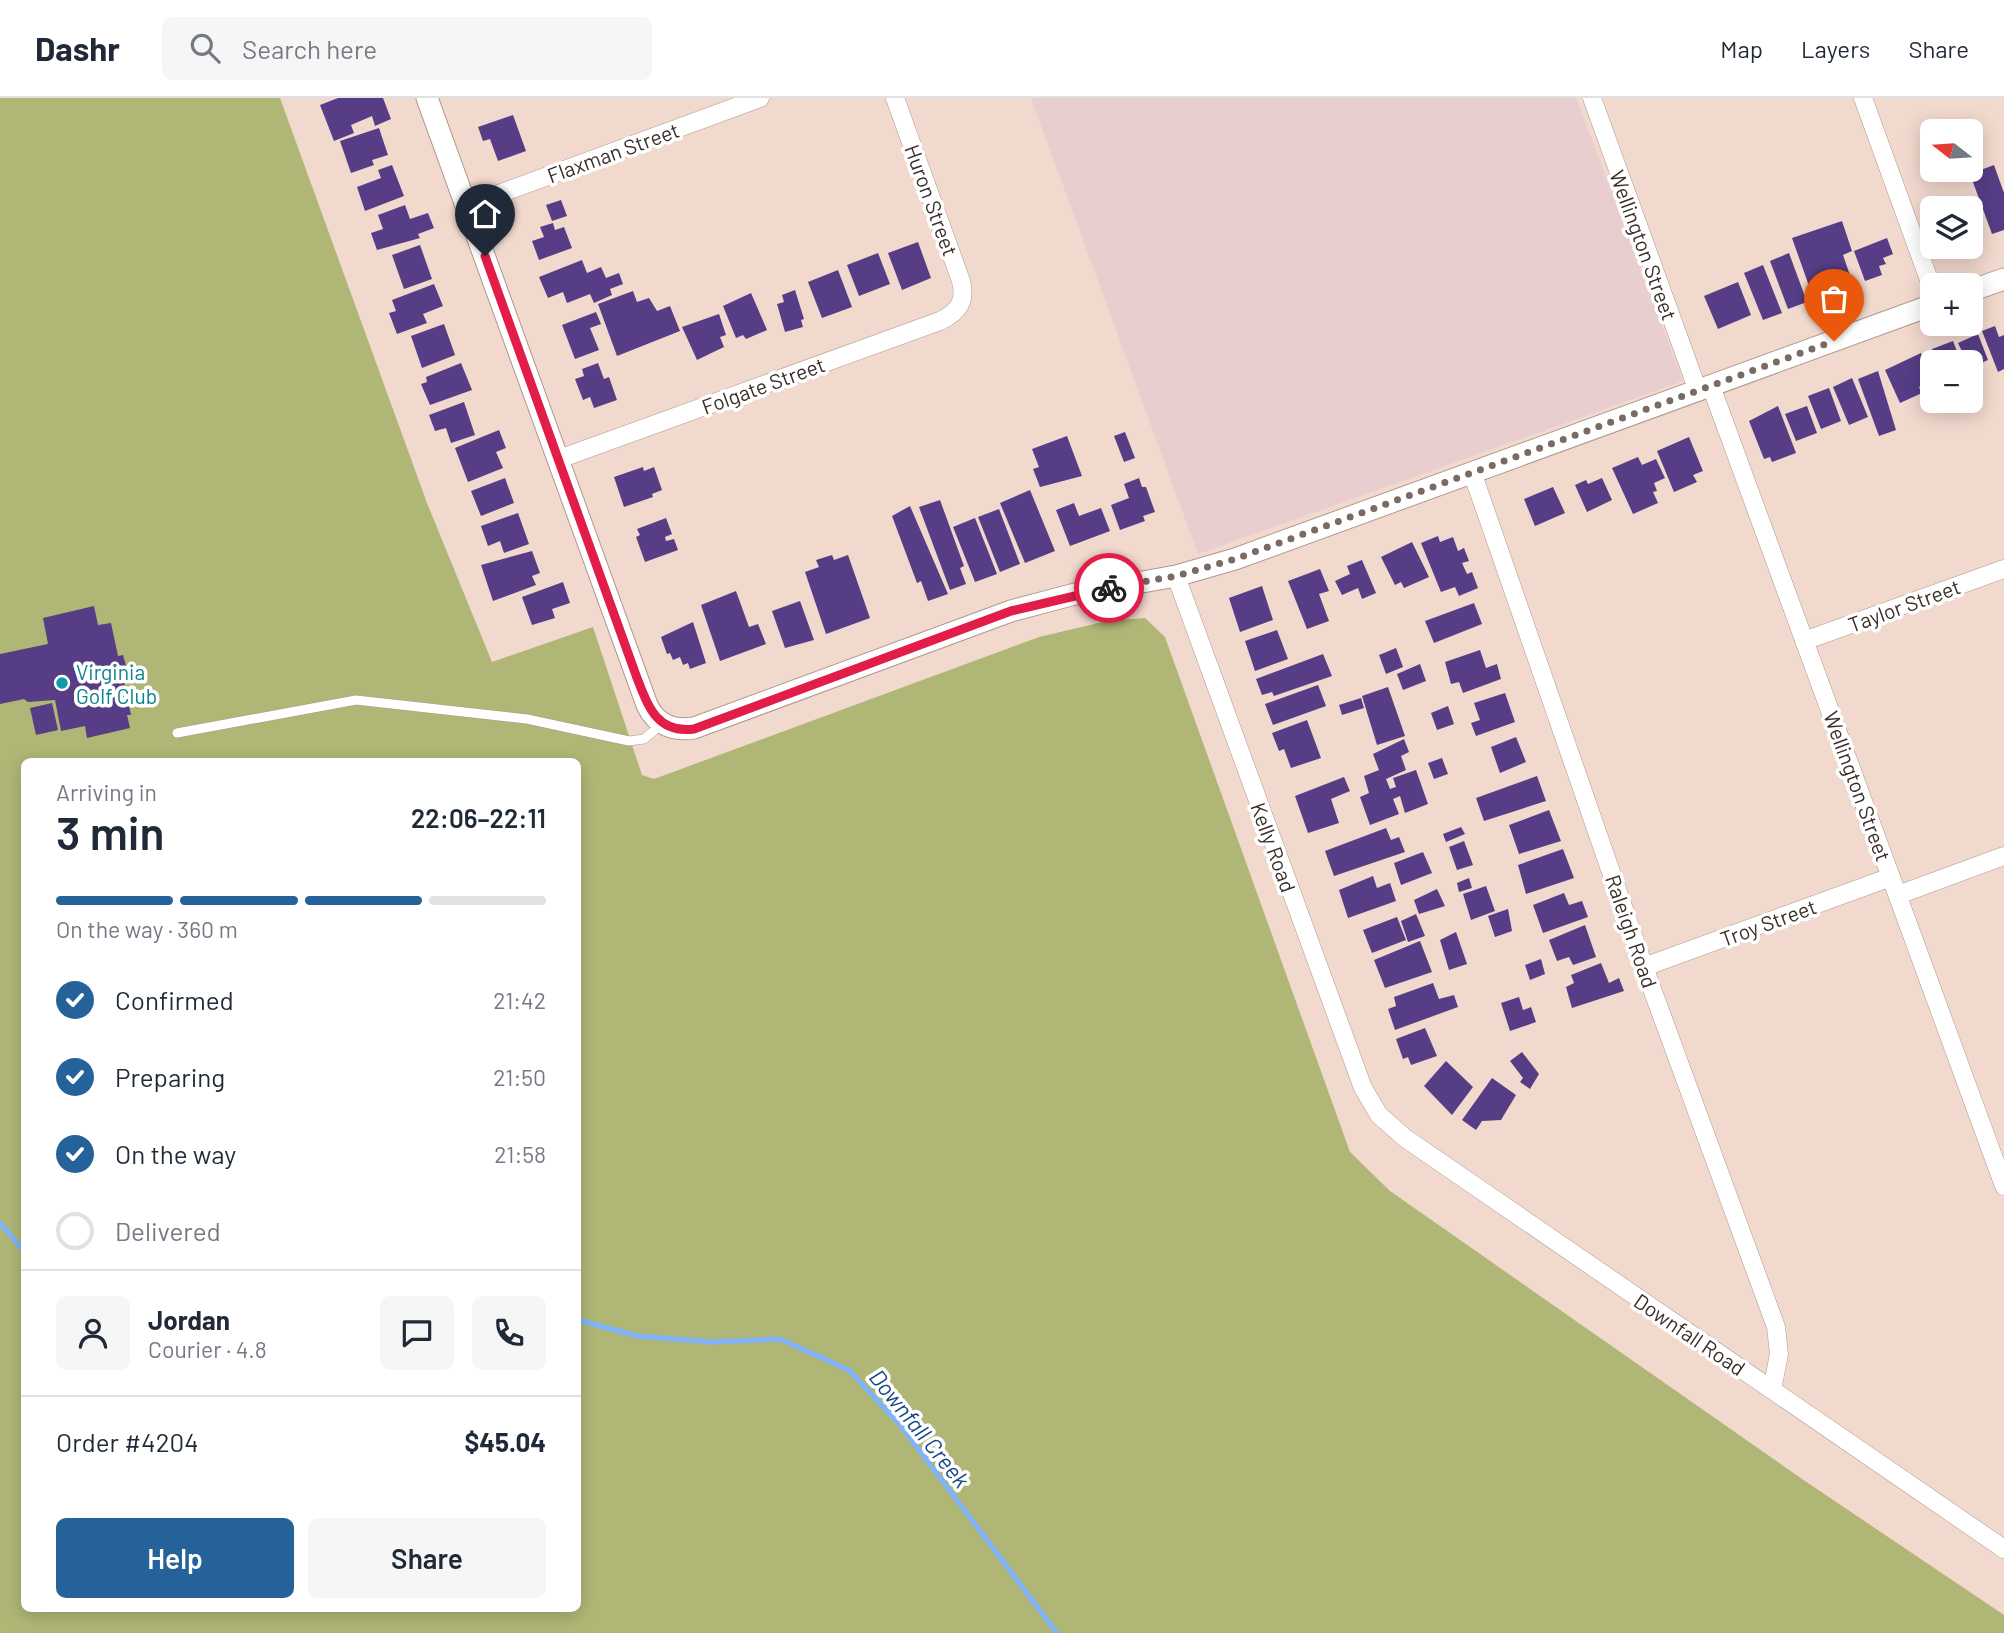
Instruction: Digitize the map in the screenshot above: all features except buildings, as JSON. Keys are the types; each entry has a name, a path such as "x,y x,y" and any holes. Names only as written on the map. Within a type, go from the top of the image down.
{"street":[{"path":"426,98 647,705 662,724 680,729 694,729 1011,611 1075,594 1176,576 1235,559 1920,309"},
{"name":"Flaxman Street","path":"466,206 760,98"},
{"name":"Huron Street","path":"895,98 961,281 961,304"},
{"name":"Wellington Street","path":"1592,98 1804,641 1891,877 1997,1147 2004,1186"},
{"path":"1863,98 1927,273"},
{"path":"1983,286 2004,279"},
{"name":"Folgate Street","path":"559,459 940,321 961,304"},
{"name":"Raleigh Road","path":"1472,472 1644,967 1776,1326 1779,1354 1772,1390"},
{"name":"Taylor Street","path":"1804,641 2004,569"},
{"name":"Kelly Road","path":"1176,576 1363,1088 1378,1115"},
{"path":"1898,895 2004,856"},
{"name":"Troy Street","path":"1644,967 1891,877"},
{"name":"Downfall Road","path":"1378,1115 1405,1138 2004,1549"}],"lane":[{"path":"177,733 356,699 527,719 629,741 643,739 662,724"}],"shaded area":[{"path":"1031,98 1576,98 1683,381 1198,554"}],"green space":[{"name":"Virginia Golf Club","path":"0,98 280,98 427,503 492,662 593,627 642,775 654,779 1039,637 1107,621 1145,618 1165,637 1350,1152 1390,1191 1805,1481 2004,1615 2004,1633 0,1633"}],"waterway":[{"name":"Downfall Creek","path":"0,1223 21,1248"},
{"name":"Downfall Creek","path":"581,1321 637,1336 713,1342 780,1339 849,1370 901,1426 1057,1633"}],"way so far":[{"path":"1109,588 1176,576 1235,559 1834,341"}],"place":[{"name":"Virginia Golf Club","path":"62,683"}],"route":[{"path":"485,256 649,710 662,724 672,728 694,729 1011,611 1109,588"}]}
